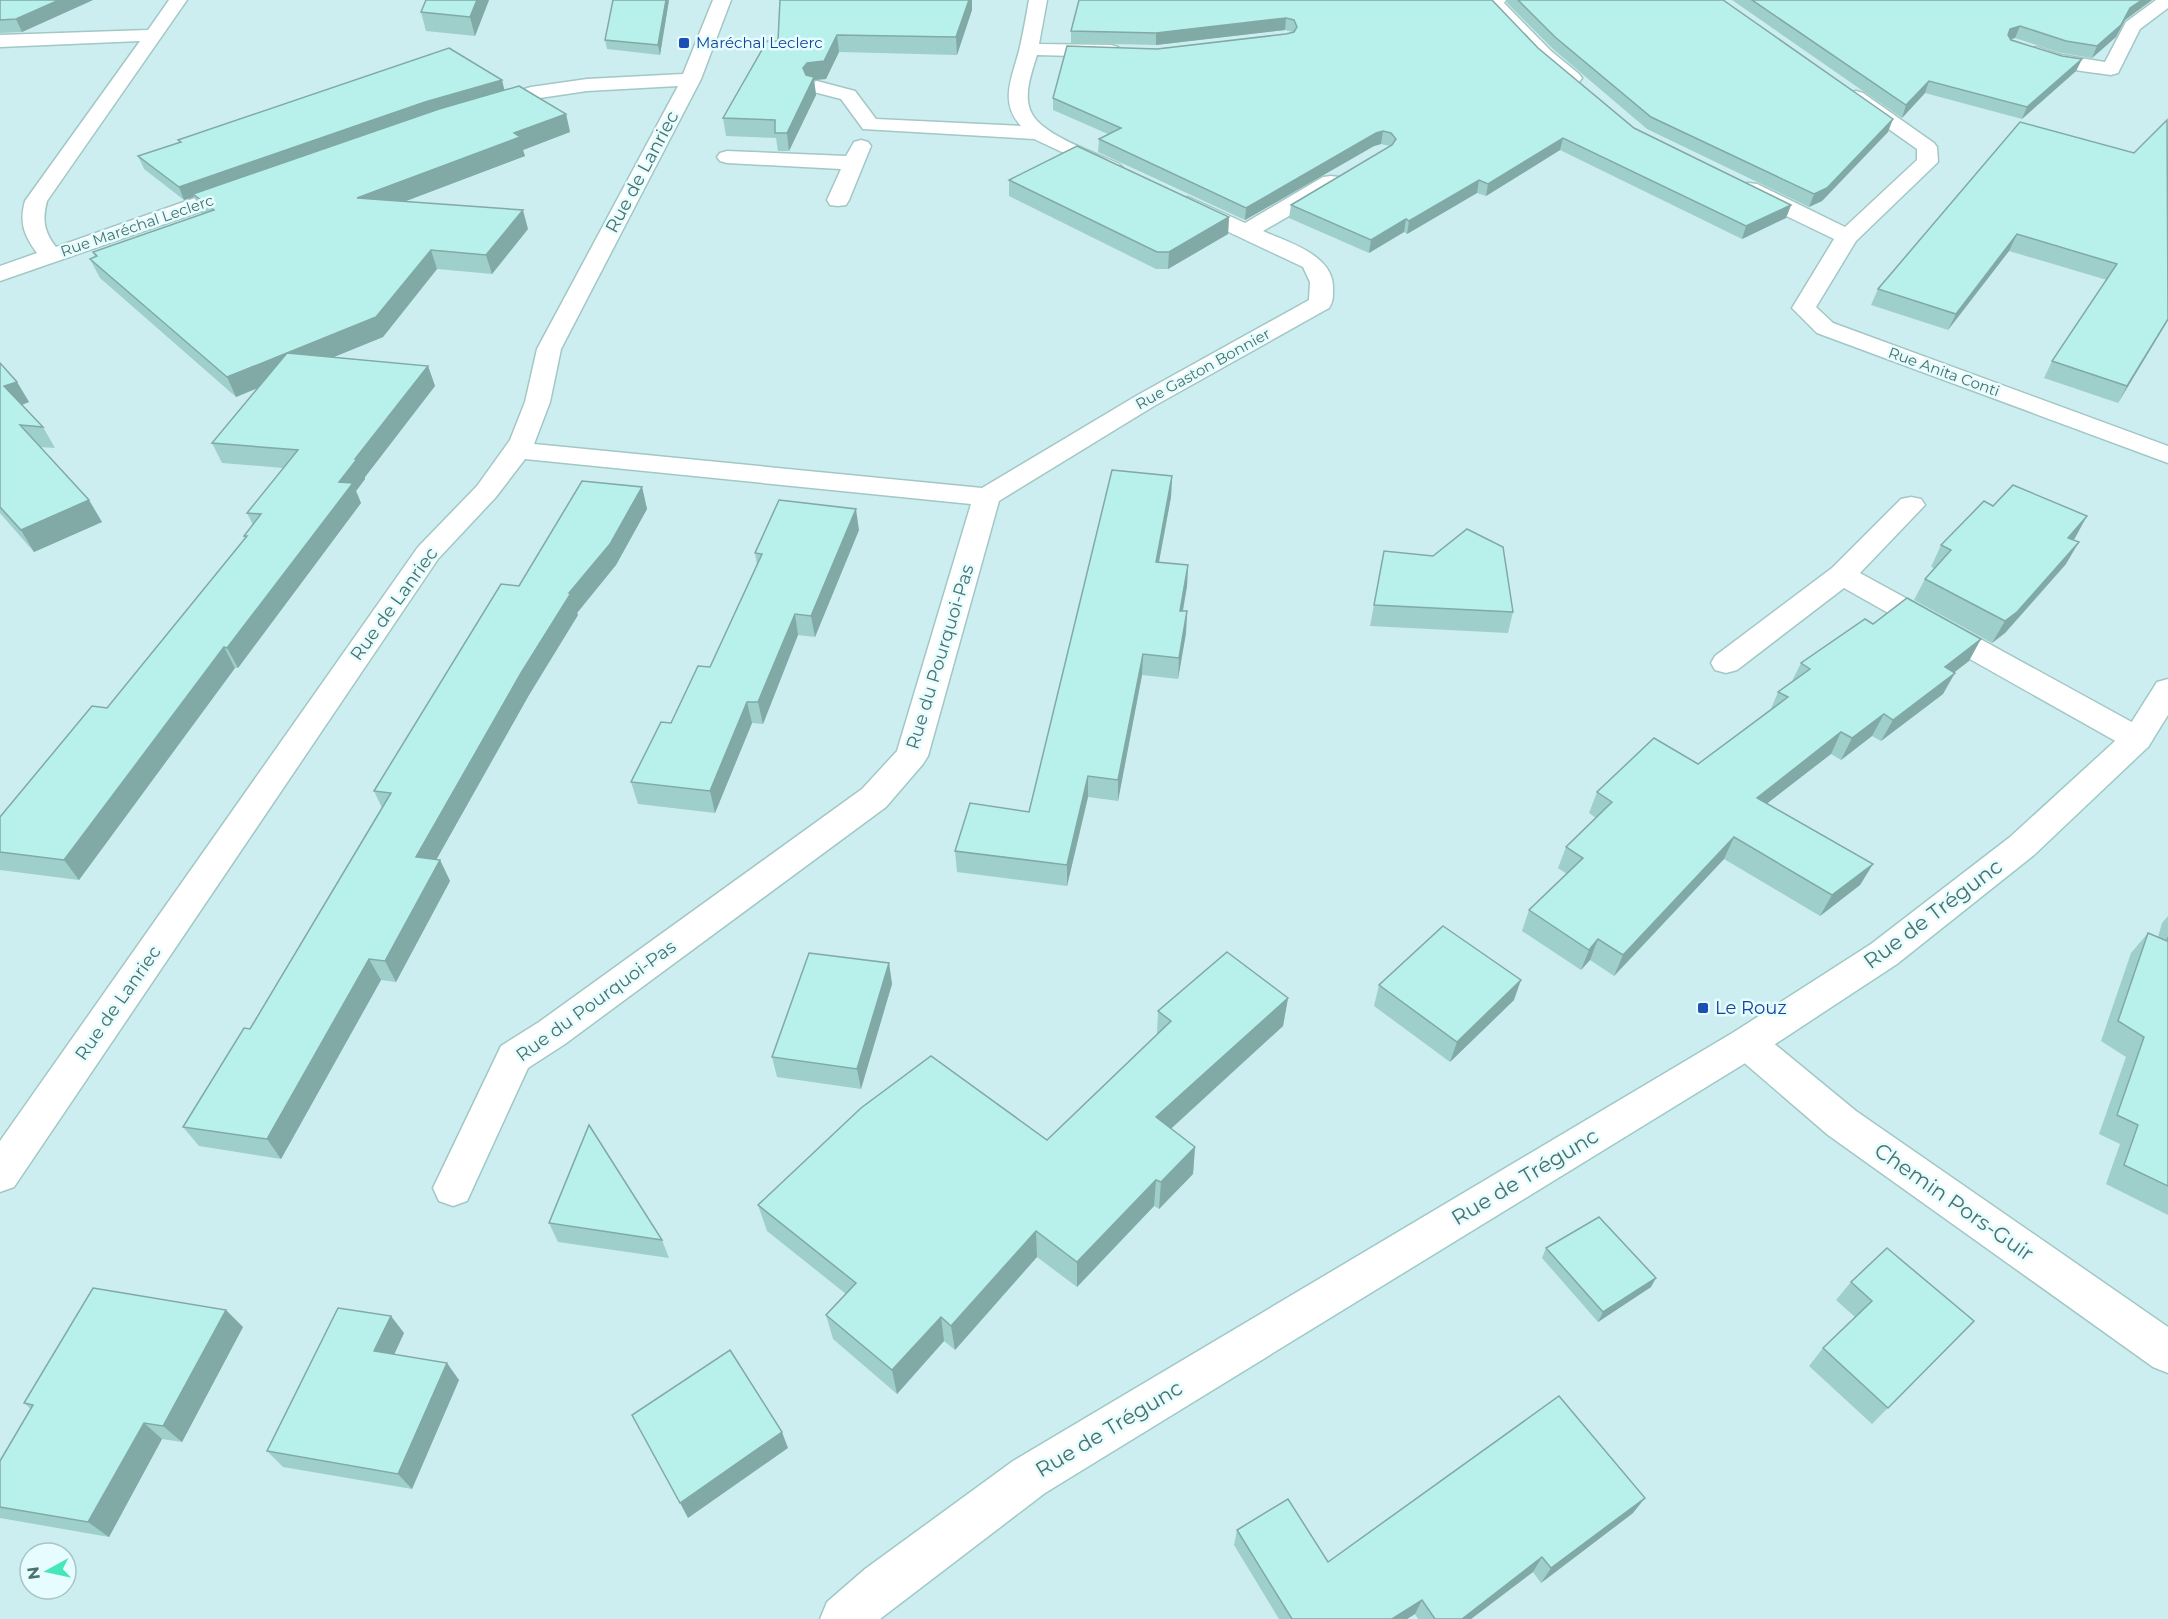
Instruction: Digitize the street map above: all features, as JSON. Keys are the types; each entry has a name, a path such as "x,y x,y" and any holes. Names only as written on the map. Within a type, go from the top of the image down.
{"street":[{"path":"51,256 35,236 31,219 36,201 178,0"},
{"name":"Rue de Lanriec","path":"0,1174 428,553 478,502 518,450 539,399 549,349 691,79 722,0"},
{"path":"1038,0 1029,49 1018,88 1021,114 1038,133 1132,178"},
{"path":"1497,0 1494,3 1545,55 1588,92"},
{"path":"2025,50 2057,60 2111,69 2132,26 2167,0"},
{"path":"0,41 153,35"},
{"path":"1029,49 1133,52"},
{"path":"469,112 531,93 587,85 691,79"},
{"path":"817,87 848,95 870,125"},
{"name":"Rue Anita Conti","path":"1841,87 1927,147 1928,162 1847,237 1804,308 1825,328 2168,455"},
{"path":"870,125 1038,133"},
{"path":"838,200 870,125"},
{"path":"727,157 854,164"},
{"path":"1246,231 1353,169"},
{"path":"1733,181 1847,237"},
{"name":"Rue Maréchal Leclerc","path":"0,274 261,183"},
{"name":"Rue Gaston Bonnier","path":"987,496 1145,401 1321,303 1322,282 1312,263 1174,197"},
{"path":"518,450 987,496"},
{"name":"Rue du Pourquoi-Pas","path":"453,1188 514,1057 552,1034 874,798 912,756 987,496"},
{"path":"1726,663 1842,575 1911,505"},
{"path":"1842,575 2137,739"},
{"name":"Rue de Trégunc","path":"844,1619 882,1586 1029,1477 1747,1043 1884,954 2022,846 2137,739 2168,690"},
{"name":"Chemin Pors-Guir","path":"1747,1043 1842,1123 2168,1352"}],"shaded area":[{"path":"0,0 2168,0 2168,1619 0,1619"}],"building":[{"path":"0,0 59,0 16,19 0,20"},
{"path":"426,0 477,0 470,17 421,12"},
{"path":"613,0 666,0 658,45 605,40"},
{"path":"780,0 969,0 956,37 837,35 824,61 807,63 803,68 806,75 814,77 787,133 775,133 775,120 723,118 767,41 778,41"},
{"path":"1079,0 1492,0 1538,48 1634,128 1791,205 1746,226 1563,138 1488,184 1479,180 1409,221 1406,219 1371,240 1291,205 1392,145 1396,139 1391,133 1383,131 1246,208 1099,139 1121,128 1053,98 1067,46 1157,49 1286,34 1294,32 1297,27 1294,20 1286,18 1156,33 1071,31"},
{"path":"1518,0 1723,0 1893,119 1827,188 1814,194 1651,117 1555,37"},
{"path":"1752,0 2142,0 2130,8 2121,25 2097,46 2066,41 2020,26 2010,29 2008,35 2011,40 2062,56 2082,59 2027,107 1929,81 1906,105"},
{"path":"449,48 502,80 425,102 179,187 138,156 181,142 178,140"},
{"path":"519,86 566,114 514,133 520,137 357,198 523,210 486,255 431,250 376,317 227,377 90,259 97,256 93,252 214,210 193,194 439,109"},
{"path":"2167,120 2168,319 2127,386 2052,361 2117,264 2017,234 1956,314 1878,289 2020,122 2134,153"},
{"path":"1077,146 1229,217 1169,252 1157,252 1009,180"},
{"path":"287,353 428,366 339,482 353,483 227,648 224,647 64,860 0,852 0,817 92,706 107,708 247,536 244,536 261,514 247,513 298,450 212,443"},
{"path":"0,363 17,382 4,386 43,427 20,425 89,500 21,530 0,507"},
{"path":"1112,470 1172,476 1156,562 1188,565 1180,611 1187,611 1179,658 1143,654 1118,780 1088,776 1067,865 955,851 970,803 1029,812"},
{"path":"582,481 642,487 610,544 569,593 571,593 521,673 416,857 440,860 385,961 369,959 267,1139 183,1127 244,1028 250,1029 391,793 374,791 501,584 519,586"},
{"path":"2013,485 2087,516 2068,538 2079,542 2017,612 2005,621 1925,579 1951,550 1941,545 1984,501 1993,506"},
{"path":"779,500 856,509 811,616 795,614 758,702 747,702 710,791 631,782 661,722 671,723 698,666 710,667 762,554 755,553"},
{"path":"1467,529 1503,547 1513,612 1374,605 1384,551 1433,556"},
{"path":"1907,598 1981,639 1945,667 1955,673 1893,720 1884,714 1852,738 1841,732 1757,798 1873,864 1832,895 1734,837 1623,955 1598,939 1589,950 1529,910 1583,858 1566,847 1612,802 1597,792 1654,738 1698,764 1788,697 1778,692 1810,669 1801,663 1865,619 1873,624"},
{"path":"1443,926 1521,980 1457,1042 1379,985"},
{"path":"2148,933 2167,941 2168,937 2168,1186 2124,1165 2138,1125 2117,1115 2144,1037 2118,1021"},
{"path":"1227,952 1288,998 1156,1117 1195,1147 1161,1182 1156,1180 1077,1262 1036,1231 951,1326 941,1317 892,1370 826,1315 856,1283 758,1205 861,1108 931,1056 1047,1140 1171,1021 1158,1011"},
{"path":"809,953 889,963 857,1069 772,1057"},
{"path":"589,1125 662,1240 549,1223"},
{"path":"1599,1217 1656,1278 1603,1312 1546,1248"},
{"path":"1887,1248 1974,1321 1888,1408 1823,1348 1872,1301 1851,1282"},
{"path":"93,1288 226,1310 163,1426 144,1423 88,1522 0,1507 0,1461 33,1405 24,1403"},
{"path":"338,1308 391,1316 374,1351 447,1363 398,1474 267,1451"},
{"path":"730,1350 782,1432 680,1503 632,1415"},
{"path":"1559,1396 1645,1498 1551,1568 1542,1557 1462,1619 1435,1619 1422,1600 1392,1619 1292,1619 1237,1530 1288,1499 1328,1562"}],"place":[{"name":"Maréchal Leclerc","path":"684,43"},
{"name":"Le Rouz","path":"1703,1008"}]}
